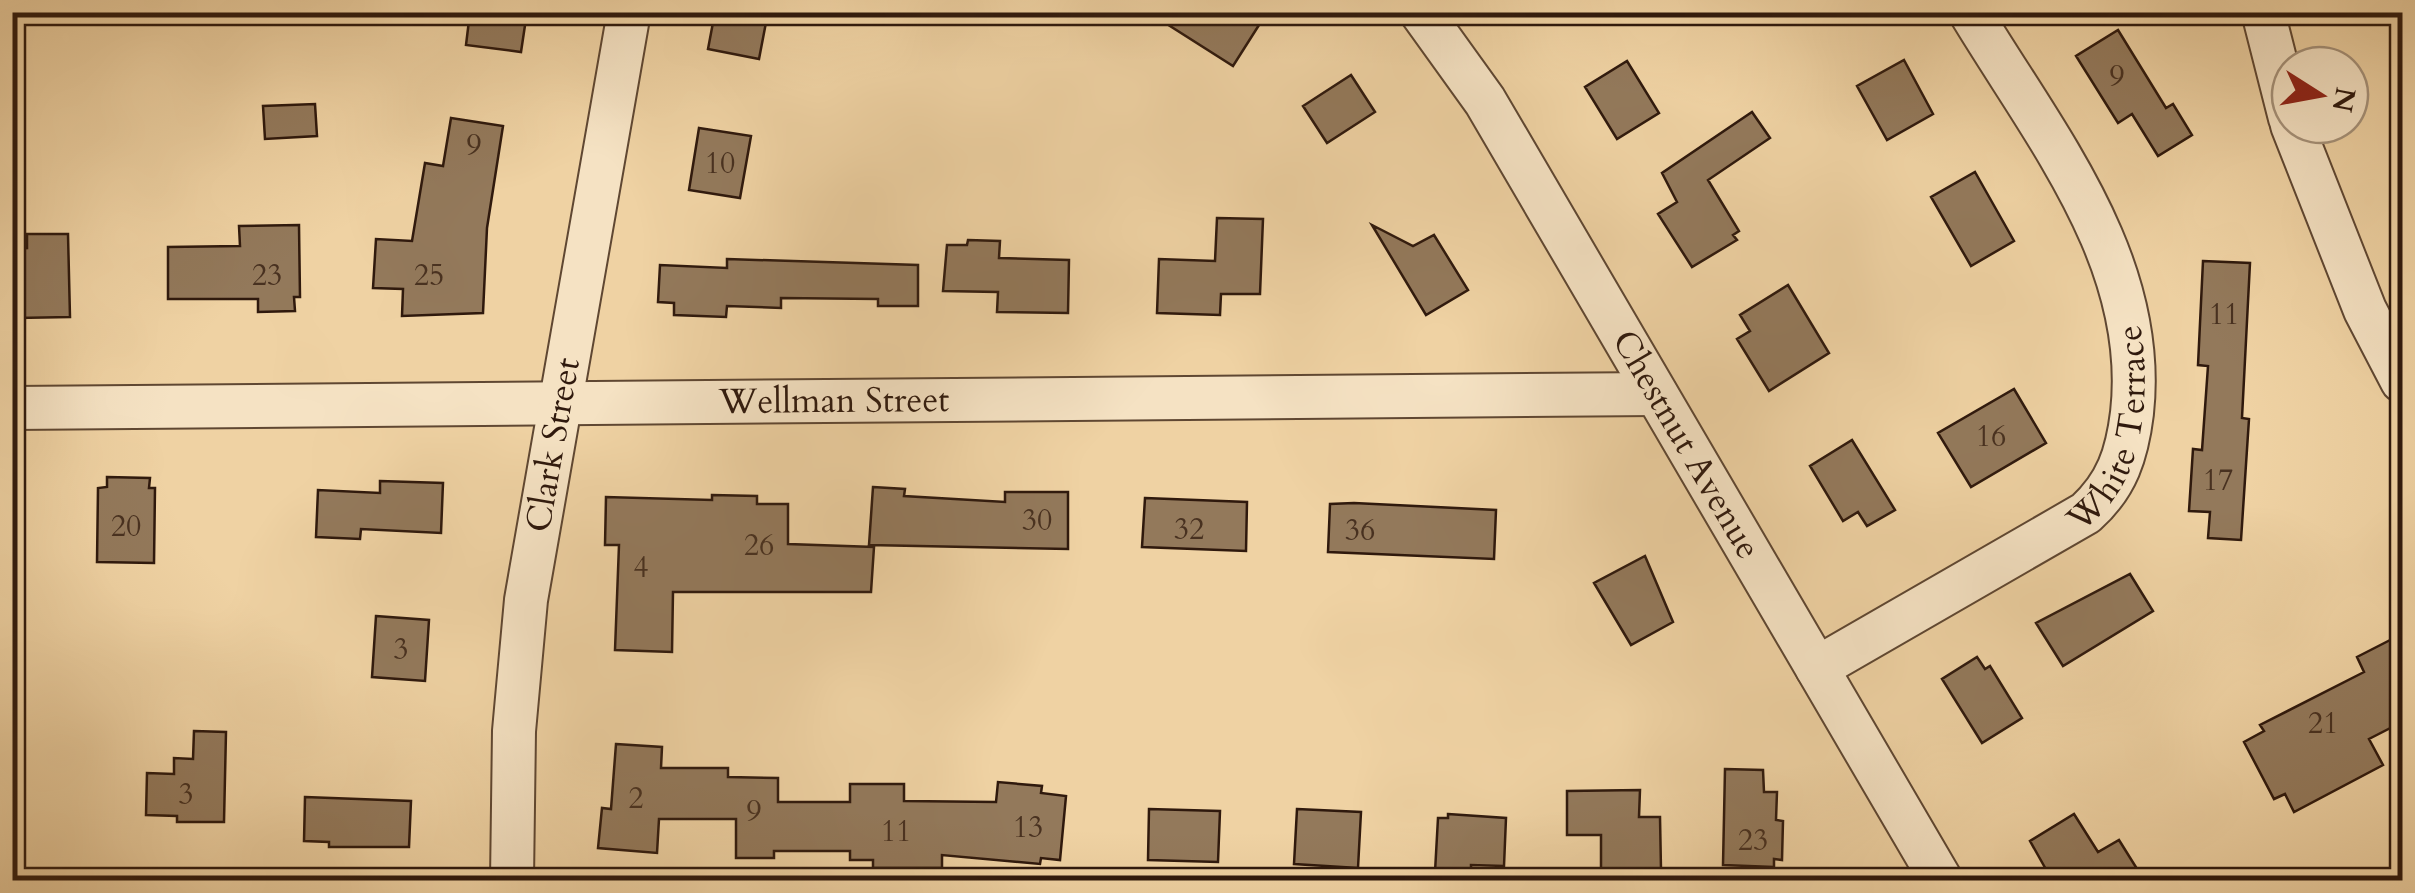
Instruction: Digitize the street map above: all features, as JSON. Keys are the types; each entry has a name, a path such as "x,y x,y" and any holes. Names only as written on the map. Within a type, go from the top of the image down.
{"street":[{"name":"Clark Street","path":"512,880 519,659 629,12"},
{"name":"Chestnut Avenue","path":"1421,12 1485,101 1941,880"},
{"name":"White Terrace","path":"1816,668 2086,513 2103,498 2126,454 2135,388 2133,345 2116,268 2083,199 1970,12"},
{"path":"2263,12 2271,45"},
{"path":"2300,145 2365,310 2402,382"},
{"name":"Wellman Street","path":"12,408 1656,394"}],"building":[{"path":"470,12 527,12 521,52 466,45"},
{"path":"715,12 768,12 759,59 708,49"},
{"path":"1148,12 1240,12 1259,25 1233,66"},
{"path":"2118,30 2166,108 2173,104 2192,135 2158,156 2132,114 2118,123 2076,56"},
{"path":"1904,60 1933,114 1887,140 1857,86"},
{"path":"1627,61 1659,113 1617,139 1585,87"},
{"path":"1351,75 1375,112 1327,143 1303,106"},
{"path":"315,104 317,136 265,139 263,106"},
{"path":"1752,112 1770,138 1708,180 1739,231 1733,235 1737,240 1692,267 1658,214 1677,202 1662,173"},
{"path":"451,118 503,126 487,228 483,313 402,316 403,289 373,288 376,239 412,241 425,163 443,166"},
{"path":"699,128 751,136 740,198 689,190"},
{"path":"1975,172 2014,241 1971,266 1931,197"},
{"path":"1217,218 1263,219 1260,294 1221,294 1220,315 1157,313 1159,259 1215,261"},
{"path":"299,225 300,297 294,297 295,311 258,312 258,299 168,299 168,247 240,246 239,226"},
{"path":"1372,225 1413,246 1434,235 1468,290 1426,315"},
{"path":"27,234 68,234 70,317 17,318 15,249 27,248"},
{"path":"968,240 1000,241 999,258 1069,260 1068,313 997,312 998,292 943,291 947,245 967,245"},
{"path":"727,259 918,265 918,306 878,306 878,299 781,298 781,308 727,306 726,317 674,315 674,303 658,302 660,265 727,268"},
{"path":"2203,261 2250,263 2242,418 2249,419 2241,540 2208,538 2210,512 2189,511 2193,449 2202,450 2208,366 2198,365"},
{"path":"1788,285 1829,353 1769,391 1737,339 1750,331 1740,315"},
{"path":"2014,389 2046,443 1971,487 1938,433"},
{"path":"1852,440 1895,510 1867,526 1858,512 1843,521 1810,466"},
{"path":"107,477 150,478 149,488 155,488 154,563 97,562 98,488 107,487"},
{"path":"380,481 443,483 441,533 361,529 360,539 316,537 318,490 380,493"},
{"path":"873,487 905,489 904,496 1005,502 1005,492 1068,492 1068,549 869,545"},
{"path":"712,495 757,496 757,504 788,504 788,544 874,547 871,592 673,592 672,652 615,650 619,545 605,545 606,497 712,500"},
{"path":"1145,498 1247,502 1246,551 1142,547"},
{"path":"1330,504 1496,510 1494,559 1328,552"},
{"path":"1645,556 1673,622 1631,645 1594,583"},
{"path":"2130,574 2153,611 2063,666 2036,623"},
{"path":"376,616 429,620 425,681 372,677"},
{"path":"2402,634 2402,722 2369,739 2383,765 2294,812 2285,794 2274,799 2244,742 2264,731 2260,725 2364,672 2357,657"},
{"path":"1977,657 1985,669 1990,666 2022,718 1982,743 1942,679"},
{"path":"194,731 226,732 224,822 177,822 177,816 146,815 147,773 174,774 174,758 193,759"},
{"path":"616,744 662,747 661,768 728,768 728,777 778,778 778,802 850,802 850,784 904,784 904,801 996,802 998,782 1042,786 1041,793 1066,796 1060,860 1041,858 1040,864 942,855 942,868 873,868 873,860 850,860 850,851 774,851 774,858 736,858 736,819 659,819 657,853 598,848 602,808 611,809"},
{"path":"1725,769 1763,770 1764,792 1777,792 1776,820 1783,821 1782,860 1774,859 1774,867 1723,865"},
{"path":"1640,790 1639,817 1660,817 1661,870 1601,871 1601,835 1567,835 1567,791"},
{"path":"305,797 411,801 409,847 329,847 329,842 304,841"},
{"path":"1149,809 1220,811 1218,862 1148,860"},
{"path":"1297,809 1361,812 1358,868 1294,864"},
{"path":"1448,814 1506,818 1504,866 1471,865 1471,874 1435,872 1438,818 1448,818"},
{"path":"2074,814 2098,852 2119,840 2144,880 2052,880 2030,841"}]}
